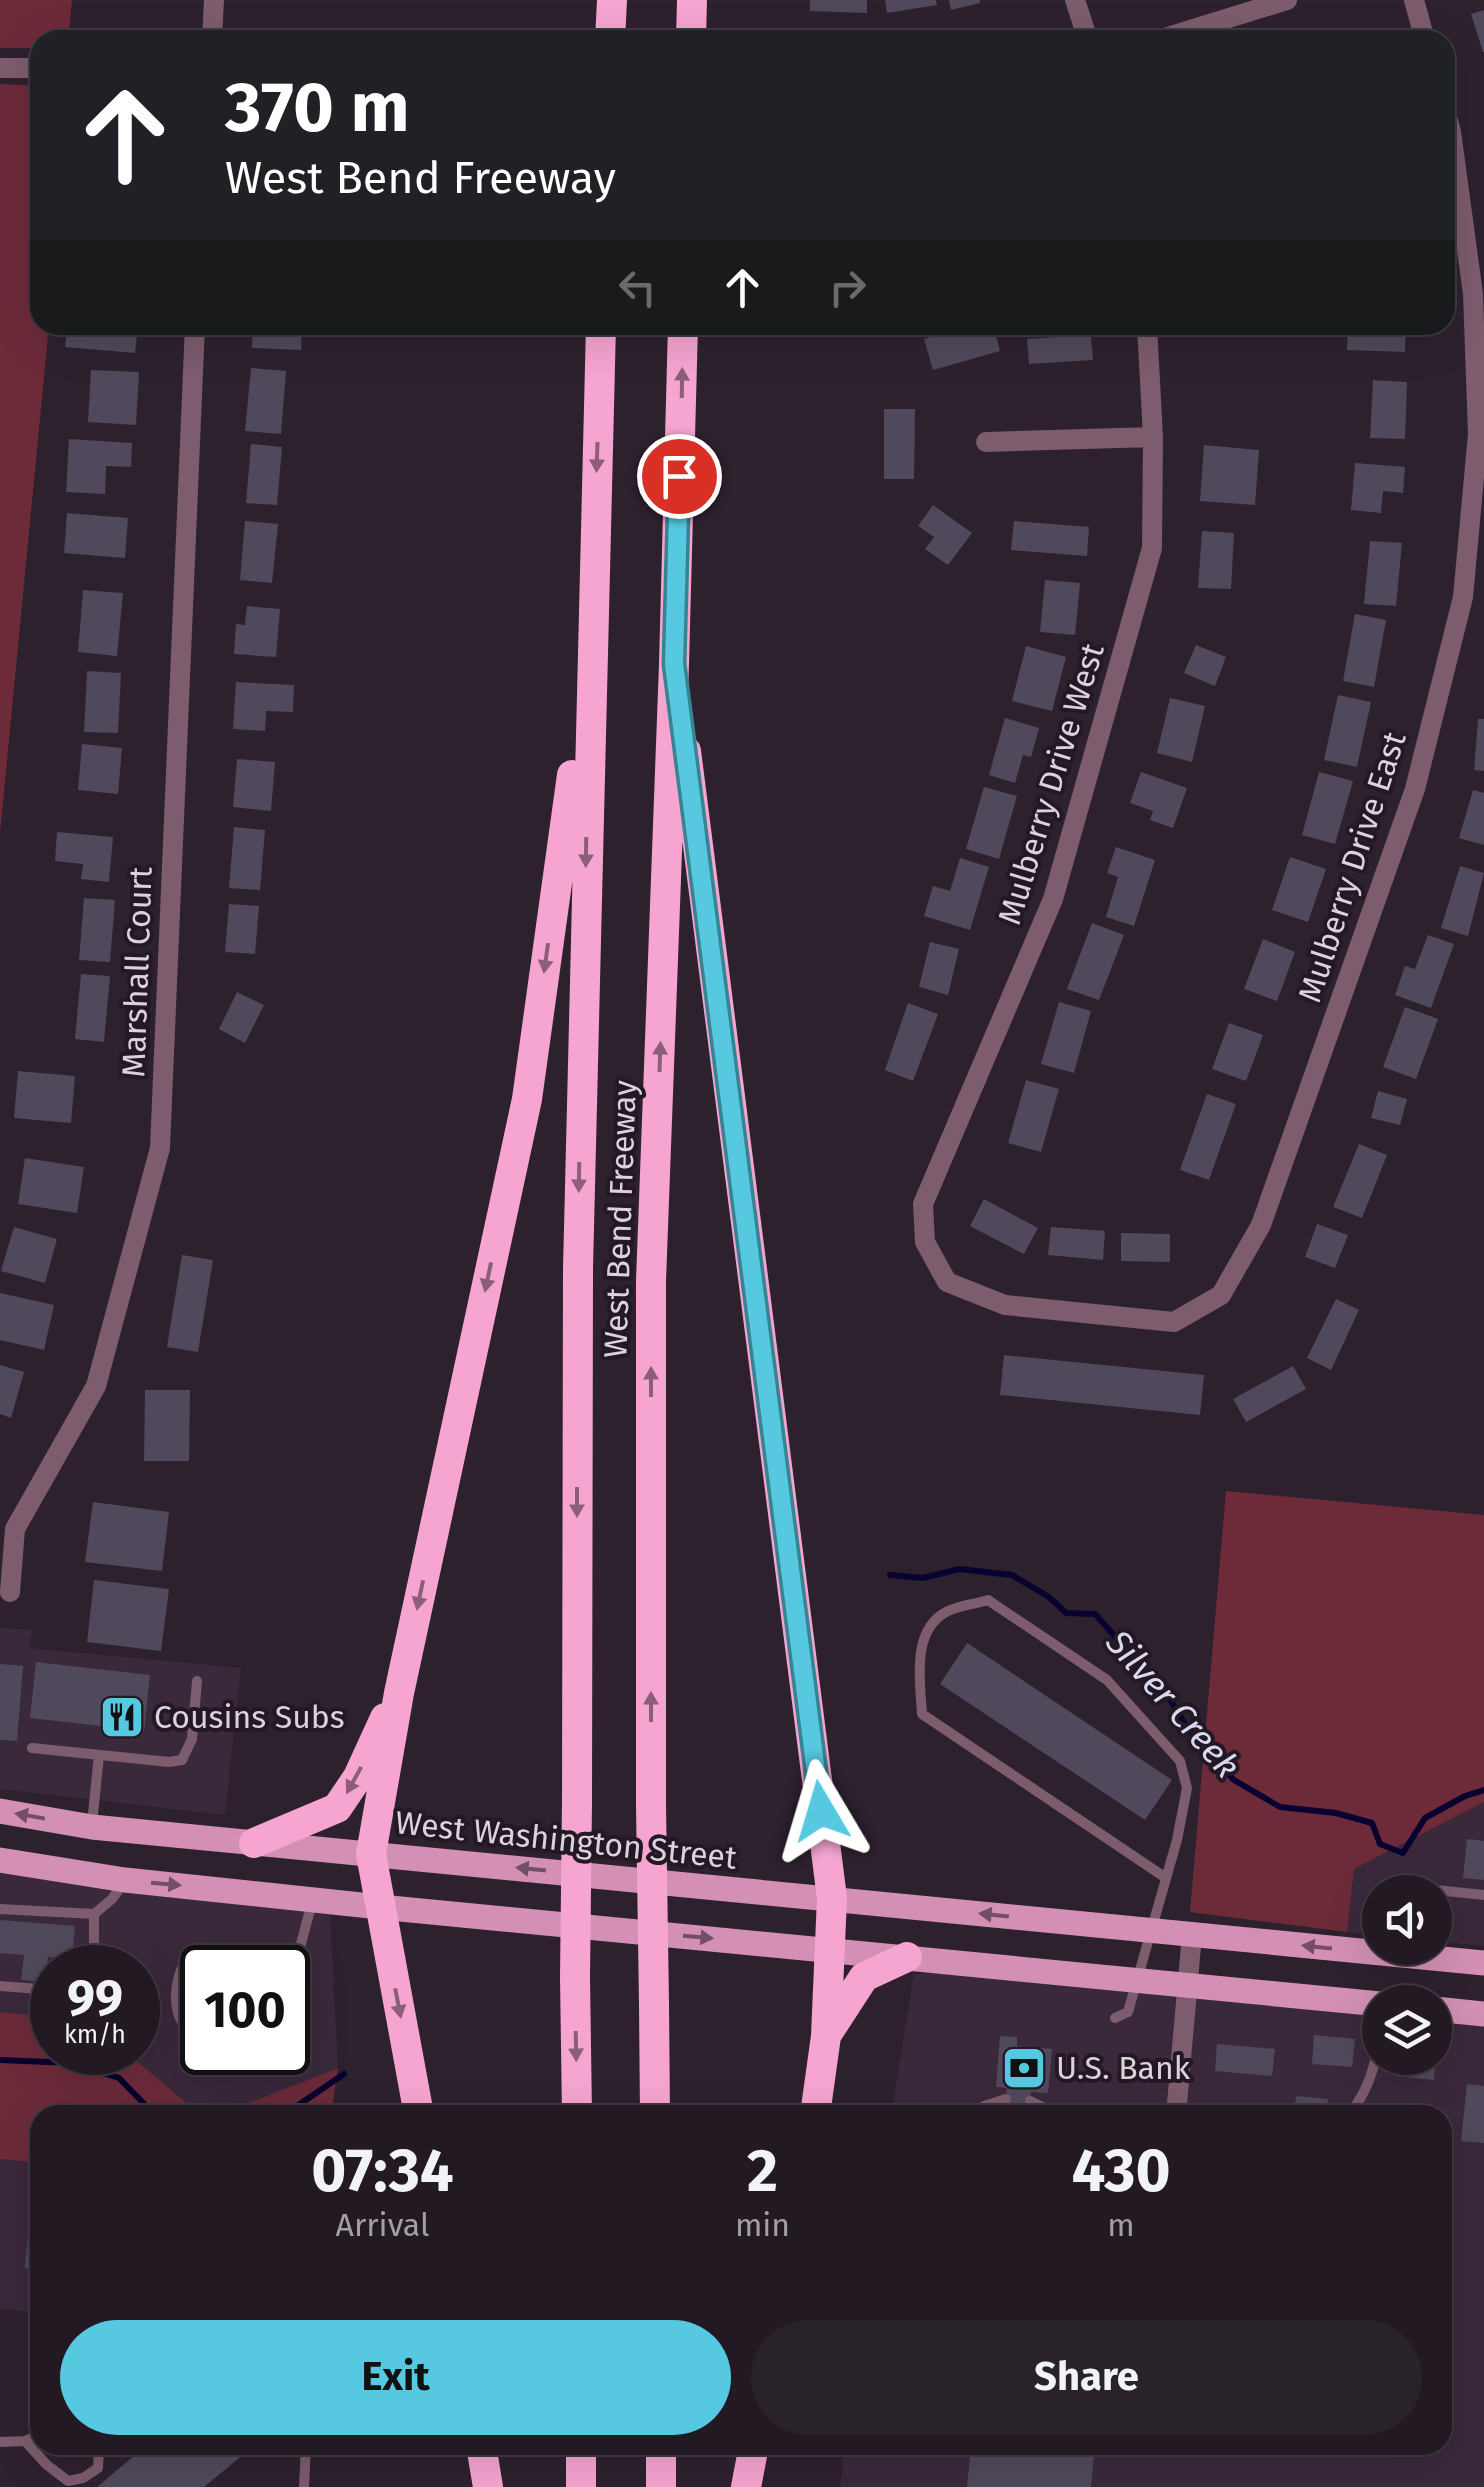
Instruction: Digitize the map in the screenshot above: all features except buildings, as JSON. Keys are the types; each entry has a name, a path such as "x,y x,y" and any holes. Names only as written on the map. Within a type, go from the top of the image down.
{"highway":[{"path":"610,30 612,0"},
{"path":"690,30 692,0"},
{"name":"West Bend Freeway","path":"577,2105 578,1269 601,335"},
{"name":"West Bend Freeway","path":"655,2105 651,1281 683,335"},
{"path":"674,664 832,1898 826,2036 816,2105"},
{"path":"416,2105 371,1854 399,1693 527,1099 573,765 590,689"},
{"path":"254,1843 338,1808 358,1777 399,1693"},
{"path":"826,2036 864,1977 907,1957"},
{"path":"482,2455 488,2487"},
{"path":"581,2455 582,2487"},
{"path":"661,2455 662,2487"},
{"path":"746,2487 752,2455"}],"main road":[{"name":"West Washington Street","path":"0,1811 92,1827 1484,1964"},
{"path":"0,1860 125,1880 380,1907 1362,2002"},
{"path":"1452,2011 1484,2014"}],"street":[{"path":"212,30 214,0"},
{"path":"1075,0 1085,30"},
{"path":"1190,30 1287,0"},
{"path":"1414,0 1422,30"},
{"path":"0,68 30,68"},
{"name":"Mulberry Drive East","path":"924,1242 948,1282 1005,1305 1174,1322 1221,1295 1261,1225 1414,789 1463,596 1478,434 1473,294 1455,161"},
{"name":"Marshall Court","path":"10,1592 15,1529 96,1386 160,1148 195,335"},
{"name":"Mulberry Drive West","path":"924,1242 923,1204 1053,899 1152,548 1153,437 1148,335"},
{"path":"986,442 1153,437"},
{"path":"1177,2105 1192,1934"}],"lane":[{"path":"1115,2018 1128,2012 1166,1878 1187,1788 1180,1761 1107,1680 988,1600 948,1611 930,1625 919,1658 922,1714 1166,1878"},
{"path":"32,1748 169,1762 182,1760 192,1739 197,1681"},
{"path":"92,1827 99,1755"},
{"path":"0,1908 94,1914 125,1880"},
{"path":"1452,1892 1484,1895"},
{"path":"301,1945 314,1898"},
{"path":"94,1914 94,1945"},
{"path":"180,1972 180,2023"},
{"path":"0,1986 30,1988"},
{"path":"1355,2105 1372,2075"},
{"path":"987,2105 1006,2098"},
{"path":"1030,2101 1038,2105"},
{"path":"0,2442 30,2439"},
{"path":"25,2442 30,2447"},
{"path":"37,2455 68,2481 83,2478 98,2468 98,2455"},
{"path":"304,2487 306,2455"}],"shaded area":[{"path":"0,0 72,0 69,30 30,30 30,48 0,48"},
{"path":"0,84 30,86 30,335 48,335 0,833"},
{"path":"1226,1491 1484,1515 1484,1802 1354,1869 1347,1932 1190,1912"},
{"path":"0,1628 32,1630 29,1648 241,1668 225,1815 0,1789"},
{"path":"1484,1802 1484,1946 1452,1943 1452,1875 1362,1875 1362,1933 1347,1932 1354,1869"},
{"path":"0,1869 330,1914 338,2068 244,2105 189,2105 153,2075 160,2075 160,1945 30,1945 30,2015 0,2012"},
{"path":"985,1973 1362,2010 1362,2075 1452,2075 1452,2020 1484,2024 1484,2487 840,2487 844,2455 1452,2455 1452,2105 893,2105 914,1974"},
{"path":"0,2012 30,2015 30,2075 153,2075 189,2105 30,2105 30,2162 0,2159"},
{"path":"338,2068 332,2105 244,2105"},
{"path":"0,2159 30,2162 30,2311 0,2309"}],"waterway":[{"name":"Silver Creek","path":"890,1575 923,1578 959,1569 1012,1575 1049,1597 1066,1613 1095,1614 1167,1695 1196,1741 1234,1780 1280,1807 1336,1813 1372,1823 1380,1844 1403,1853 1425,1818 1484,1790"},
{"name":"Silver Creek","path":"0,2060 72,2063 119,2078 145,2105"},
{"name":"Silver Creek","path":"298,2105 344,2074"}],"place":[{"name":"Cousins Subs","path":"122,1717"},
{"name":"U.S. Bank","path":"1024,2068"}],"route":[{"path":"679,476 674,664 821,1811"}]}
